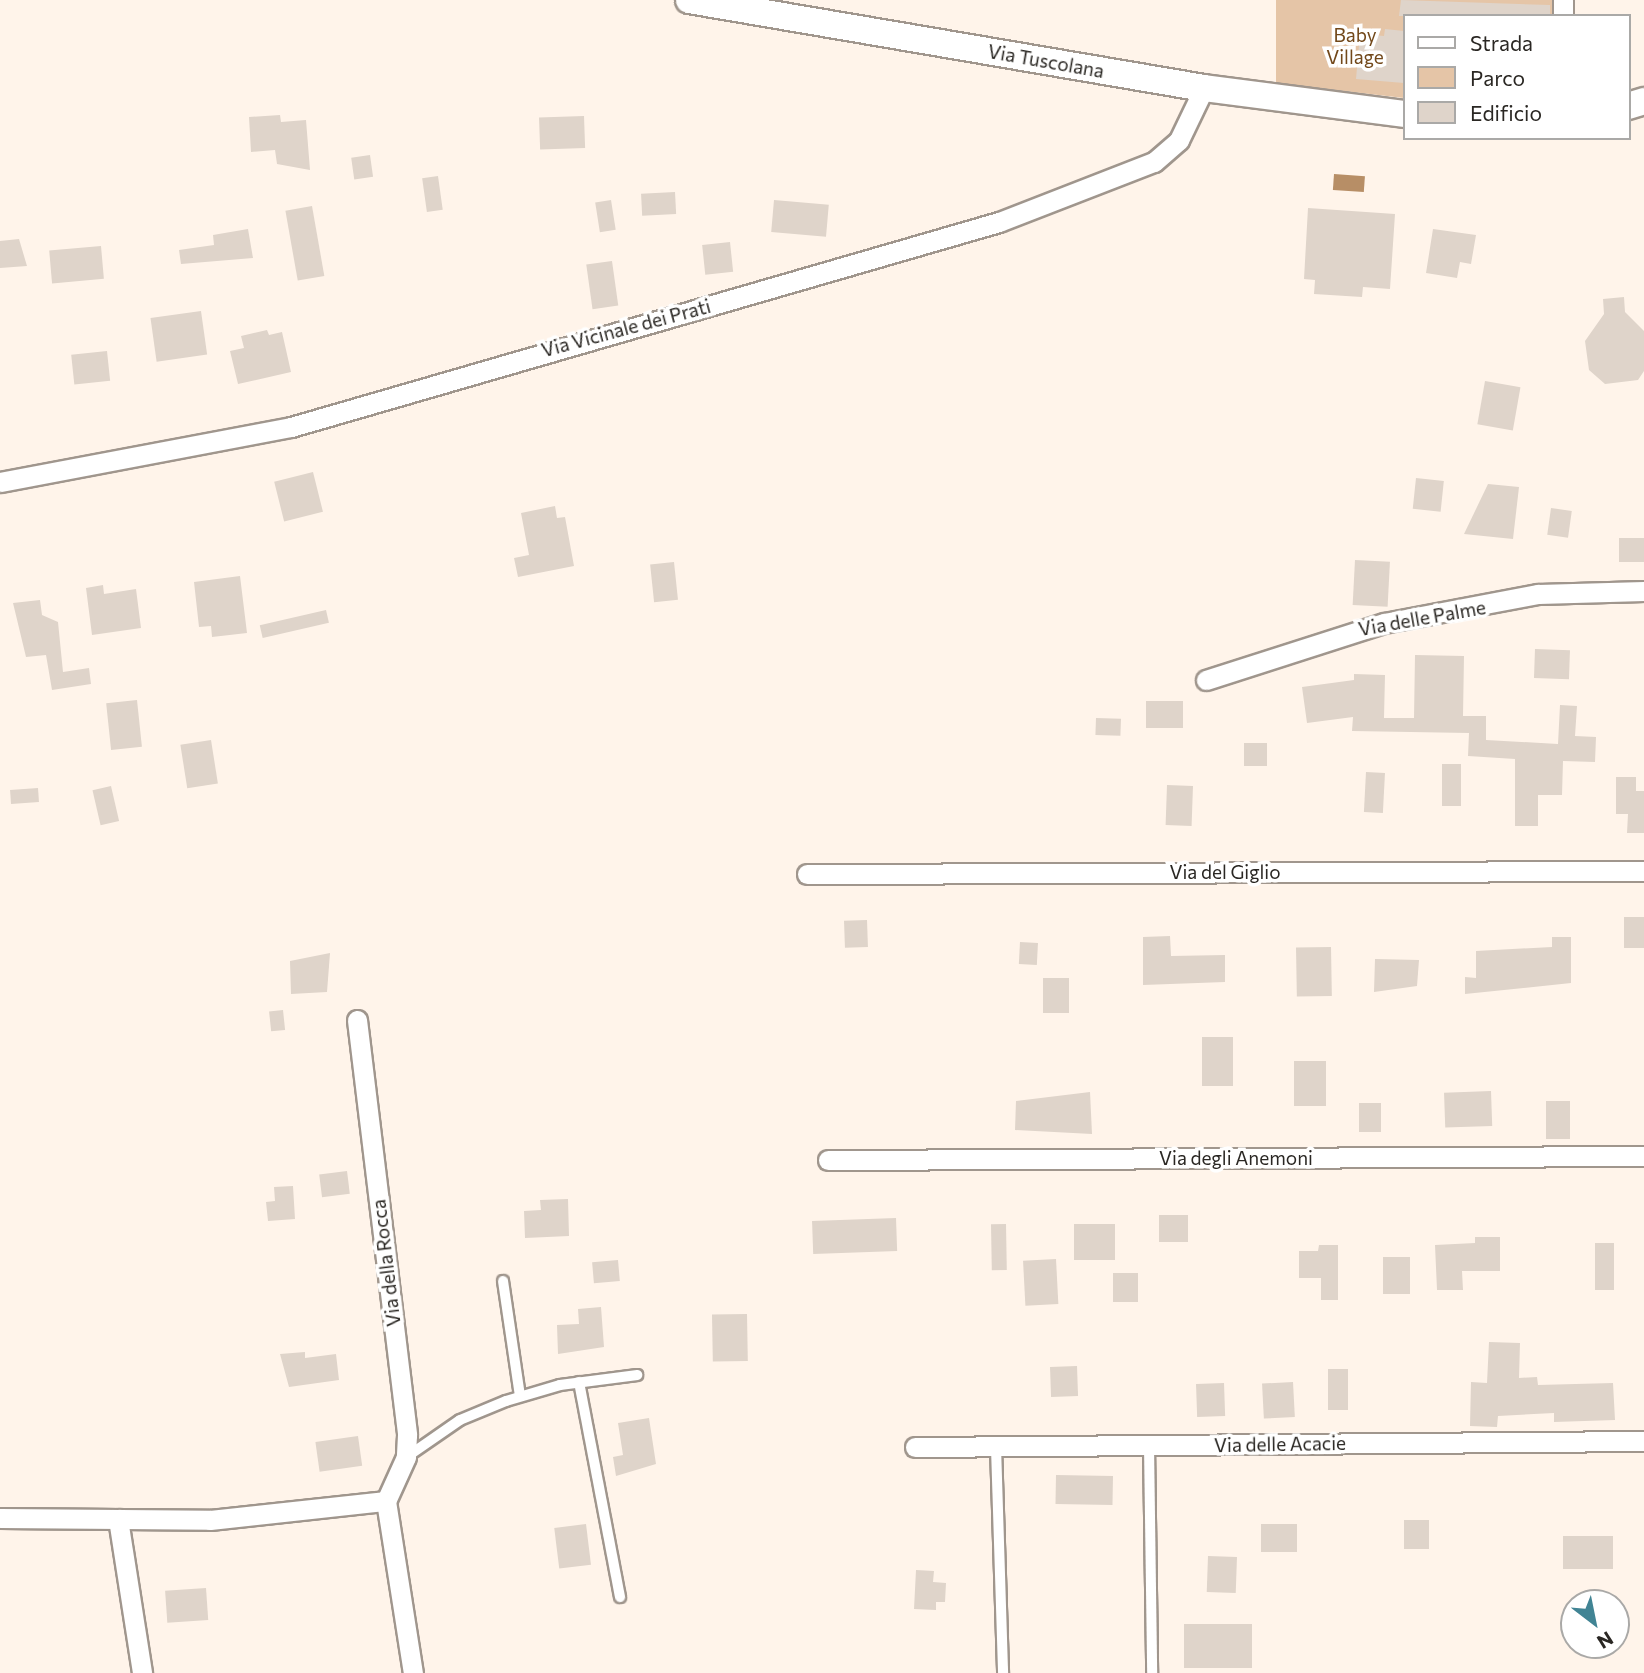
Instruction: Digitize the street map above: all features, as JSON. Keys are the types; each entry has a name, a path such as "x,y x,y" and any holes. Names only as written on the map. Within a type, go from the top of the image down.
{"main road":[{"name":"Via Tuscolana","path":"690,0 1204,88 1402,114"}],"street":[{"name":"Via Vicinale dei Prati","path":"0,482 291,428 999,222 1154,162 1179,140 1204,88"},
{"name":"Via delle Palme","path":"1206,680 1377,624 1538,594 1644,591"},
{"name":"Via del Giglio","path":"807,874 1644,871"},
{"name":"Via della Rocca","path":"356,1020 406,1457"},
{"name":"Via degli Anemoni","path":"828,1160 1644,1156"},
{"name":"Via delle Acacie","path":"915,1447 1644,1441"},
{"path":"406,1457 386,1501 413,1673"},
{"path":"0,1518 210,1520 386,1501"},
{"path":"118,1519 142,1673"}],"lane":[{"path":"503,1281 520,1396"},
{"path":"406,1457 460,1420 520,1396 579,1382 637,1375"},
{"path":"579,1382 620,1597"},
{"path":"1149,1445 1152,1673"},
{"path":"996,1447 1003,1673"}],"green space":[{"name":"Baby Village","path":"1276,0 1552,0 1552,14 1402,14 1402,98 1276,83"}],"shaded area":[{"path":"1334,174 1365,176 1364,192 1333,190"}],"building":[{"path":"1401,0 1550,5 1550,14 1399,16"},
{"path":"1385,29 1402,31 1402,83 1356,79 1360,34 1384,36"},
{"path":"280,115 281,122 306,120 310,170 277,164 275,150 251,152 249,117"},
{"path":"584,116 585,148 540,150 539,118"},
{"path":"370,155 373,177 354,179 351,158"},
{"path":"438,176 443,210 427,212 422,178"},
{"path":"675,192 676,214 642,216 641,194"},
{"path":"611,200 616,230 600,232 595,203"},
{"path":"774,200 829,205 826,237 771,232"},
{"path":"312,206 324,276 298,281 285,211"},
{"path":"1308,208 1395,214 1390,289 1363,287 1362,297 1314,294 1315,280 1304,279"},
{"path":"248,229 253,258 181,264 179,250 214,245 213,235"},
{"path":"1433,229 1476,235 1471,264 1460,262 1457,278 1426,273"},
{"path":"19,239 27,266 0,268 0,241"},
{"path":"730,242 733,272 705,275 702,245"},
{"path":"101,246 104,279 52,283 49,251"},
{"path":"612,261 618,306 593,309 586,265"},
{"path":"1624,297 1625,312 1644,331 1644,371 1638,380 1605,384 1589,370 1585,341 1604,314 1603,299"},
{"path":"201,311 207,355 157,362 150,318"},
{"path":"267,330 269,335 282,332 291,372 238,384 230,351 244,348 241,336"},
{"path":"107,351 110,381 74,385 71,355"},
{"path":"1485,381 1520,387 1513,431 1477,424"},
{"path":"313,472 323,512 284,521 274,482"},
{"path":"1416,478 1444,481 1441,512 1413,509"},
{"path":"1488,484 1519,487 1513,539 1464,534"},
{"path":"555,506 557,518 565,517 574,566 518,577 514,558 529,555 521,513"},
{"path":"1551,508 1572,511 1568,538 1547,535"},
{"path":"1619,538 1644,538 1644,562 1619,562"},
{"path":"1355,560 1390,562 1388,607 1353,605"},
{"path":"674,562 678,600 654,602 650,565"},
{"path":"240,576 247,633 212,637 211,626 199,627 194,582"},
{"path":"103,585 104,594 136,589 141,628 92,635 86,588"},
{"path":"40,600 42,615 58,622 63,672 89,668 91,684 52,690 46,655 26,657 13,603"},
{"path":"326,610 329,623 263,638 260,625"},
{"path":"1535,649 1570,650 1569,679 1534,678"},
{"path":"1415,655 1464,656 1463,716 1486,716 1486,740 1558,744 1560,705 1577,706 1575,736 1596,737 1595,762 1563,761 1562,795 1538,795 1538,826 1515,826 1515,759 1468,756 1469,733 1352,731 1353,717 1307,723 1302,687 1354,680 1354,674 1385,675 1384,718 1414,718"},
{"path":"137,700 142,747 111,750 106,703"},
{"path":"1146,701 1183,701 1183,728 1146,728"},
{"path":"1096,718 1121,719 1120,736 1095,735"},
{"path":"211,740 218,783 187,788 180,745"},
{"path":"1244,743 1267,743 1267,766 1244,766"},
{"path":"1442,764 1461,764 1461,806 1442,806"},
{"path":"1366,772 1385,773 1383,813 1364,812"},
{"path":"1616,777 1636,777 1636,791 1644,791 1644,833 1627,833 1628,814 1616,814"},
{"path":"1167,785 1193,786 1192,826 1166,825"},
{"path":"111,786 119,821 101,825 92,790"},
{"path":"38,788 39,802 11,804 10,790"},
{"path":"1624,917 1644,917 1644,948 1624,948"},
{"path":"867,920 868,947 845,948 844,921"},
{"path":"1170,936 1171,956 1225,955 1225,982 1143,985 1143,937"},
{"path":"1552,937 1571,937 1571,983 1465,994 1465,977 1476,978 1476,951 1552,947"},
{"path":"1020,942 1038,943 1037,965 1019,964"},
{"path":"1331,947 1332,996 1297,997 1296,948"},
{"path":"330,953 327,992 291,994 290,961"},
{"path":"1375,959 1419,960 1417,986 1374,992"},
{"path":"1043,978 1069,978 1069,1013 1043,1013"},
{"path":"283,1010 285,1030 271,1031 269,1011"},
{"path":"1202,1037 1233,1037 1233,1086 1202,1086"},
{"path":"1294,1061 1326,1061 1326,1106 1294,1106"},
{"path":"1491,1091 1492,1126 1445,1128 1444,1093"},
{"path":"1090,1092 1092,1134 1015,1130 1016,1101"},
{"path":"1546,1101 1570,1101 1570,1139 1546,1139"},
{"path":"1359,1103 1381,1103 1381,1132 1359,1132"},
{"path":"347,1171 350,1194 322,1197 319,1174"},
{"path":"293,1186 295,1219 268,1221 266,1202 275,1201 274,1187"},
{"path":"568,1199 569,1236 525,1238 524,1211 541,1210 540,1200"},
{"path":"1159,1215 1188,1215 1188,1242 1159,1242"},
{"path":"896,1218 897,1251 813,1254 812,1221"},
{"path":"991,1224 1006,1224 1007,1270 992,1270"},
{"path":"1074,1224 1115,1224 1115,1260 1074,1260"},
{"path":"1475,1237 1500,1237 1500,1271 1462,1271 1463,1290 1437,1290 1435,1245 1475,1243"},
{"path":"1595,1243 1614,1243 1614,1290 1595,1290"},
{"path":"1319,1245 1338,1245 1338,1300 1321,1300 1321,1278 1299,1278 1299,1251 1318,1251"},
{"path":"1383,1257 1410,1257 1410,1294 1383,1294"},
{"path":"1056,1259 1058,1304 1025,1306 1023,1261"},
{"path":"618,1260 620,1281 594,1283 592,1262"},
{"path":"1113,1273 1138,1273 1138,1302 1113,1302"},
{"path":"601,1307 604,1347 558,1354 557,1325 579,1324 578,1309"},
{"path":"747,1314 748,1361 713,1362 712,1315"},
{"path":"1489,1342 1520,1343 1519,1378 1537,1377 1538,1385 1613,1383 1615,1420 1554,1422 1554,1413 1498,1416 1497,1427 1470,1426 1471,1382 1487,1383"},
{"path":"305,1352 305,1358 336,1354 339,1380 289,1387 280,1354"},
{"path":"1077,1366 1078,1396 1051,1397 1050,1367"},
{"path":"1328,1369 1348,1369 1348,1410 1328,1410"},
{"path":"1293,1382 1295,1417 1264,1419 1262,1384"},
{"path":"1224,1383 1225,1416 1197,1417 1196,1384"},
{"path":"649,1418 656,1464 616,1476 613,1457 623,1455 618,1423"},
{"path":"358,1436 362,1466 320,1472 315,1442"},
{"path":"1056,1475 1113,1476 1112,1505 1055,1504"},
{"path":"1404,1520 1429,1520 1429,1549 1404,1549"},
{"path":"586,1524 591,1565 559,1569 554,1528"},
{"path":"1261,1524 1297,1524 1297,1552 1261,1552"},
{"path":"1563,1536 1613,1536 1613,1569 1563,1569"},
{"path":"1208,1556 1237,1557 1236,1593 1207,1592"},
{"path":"916,1570 934,1571 933,1582 946,1583 945,1602 936,1602 936,1610 914,1609"},
{"path":"206,1588 208,1620 167,1623 165,1591"},
{"path":"1184,1624 1252,1624 1252,1668 1184,1668"}]}
